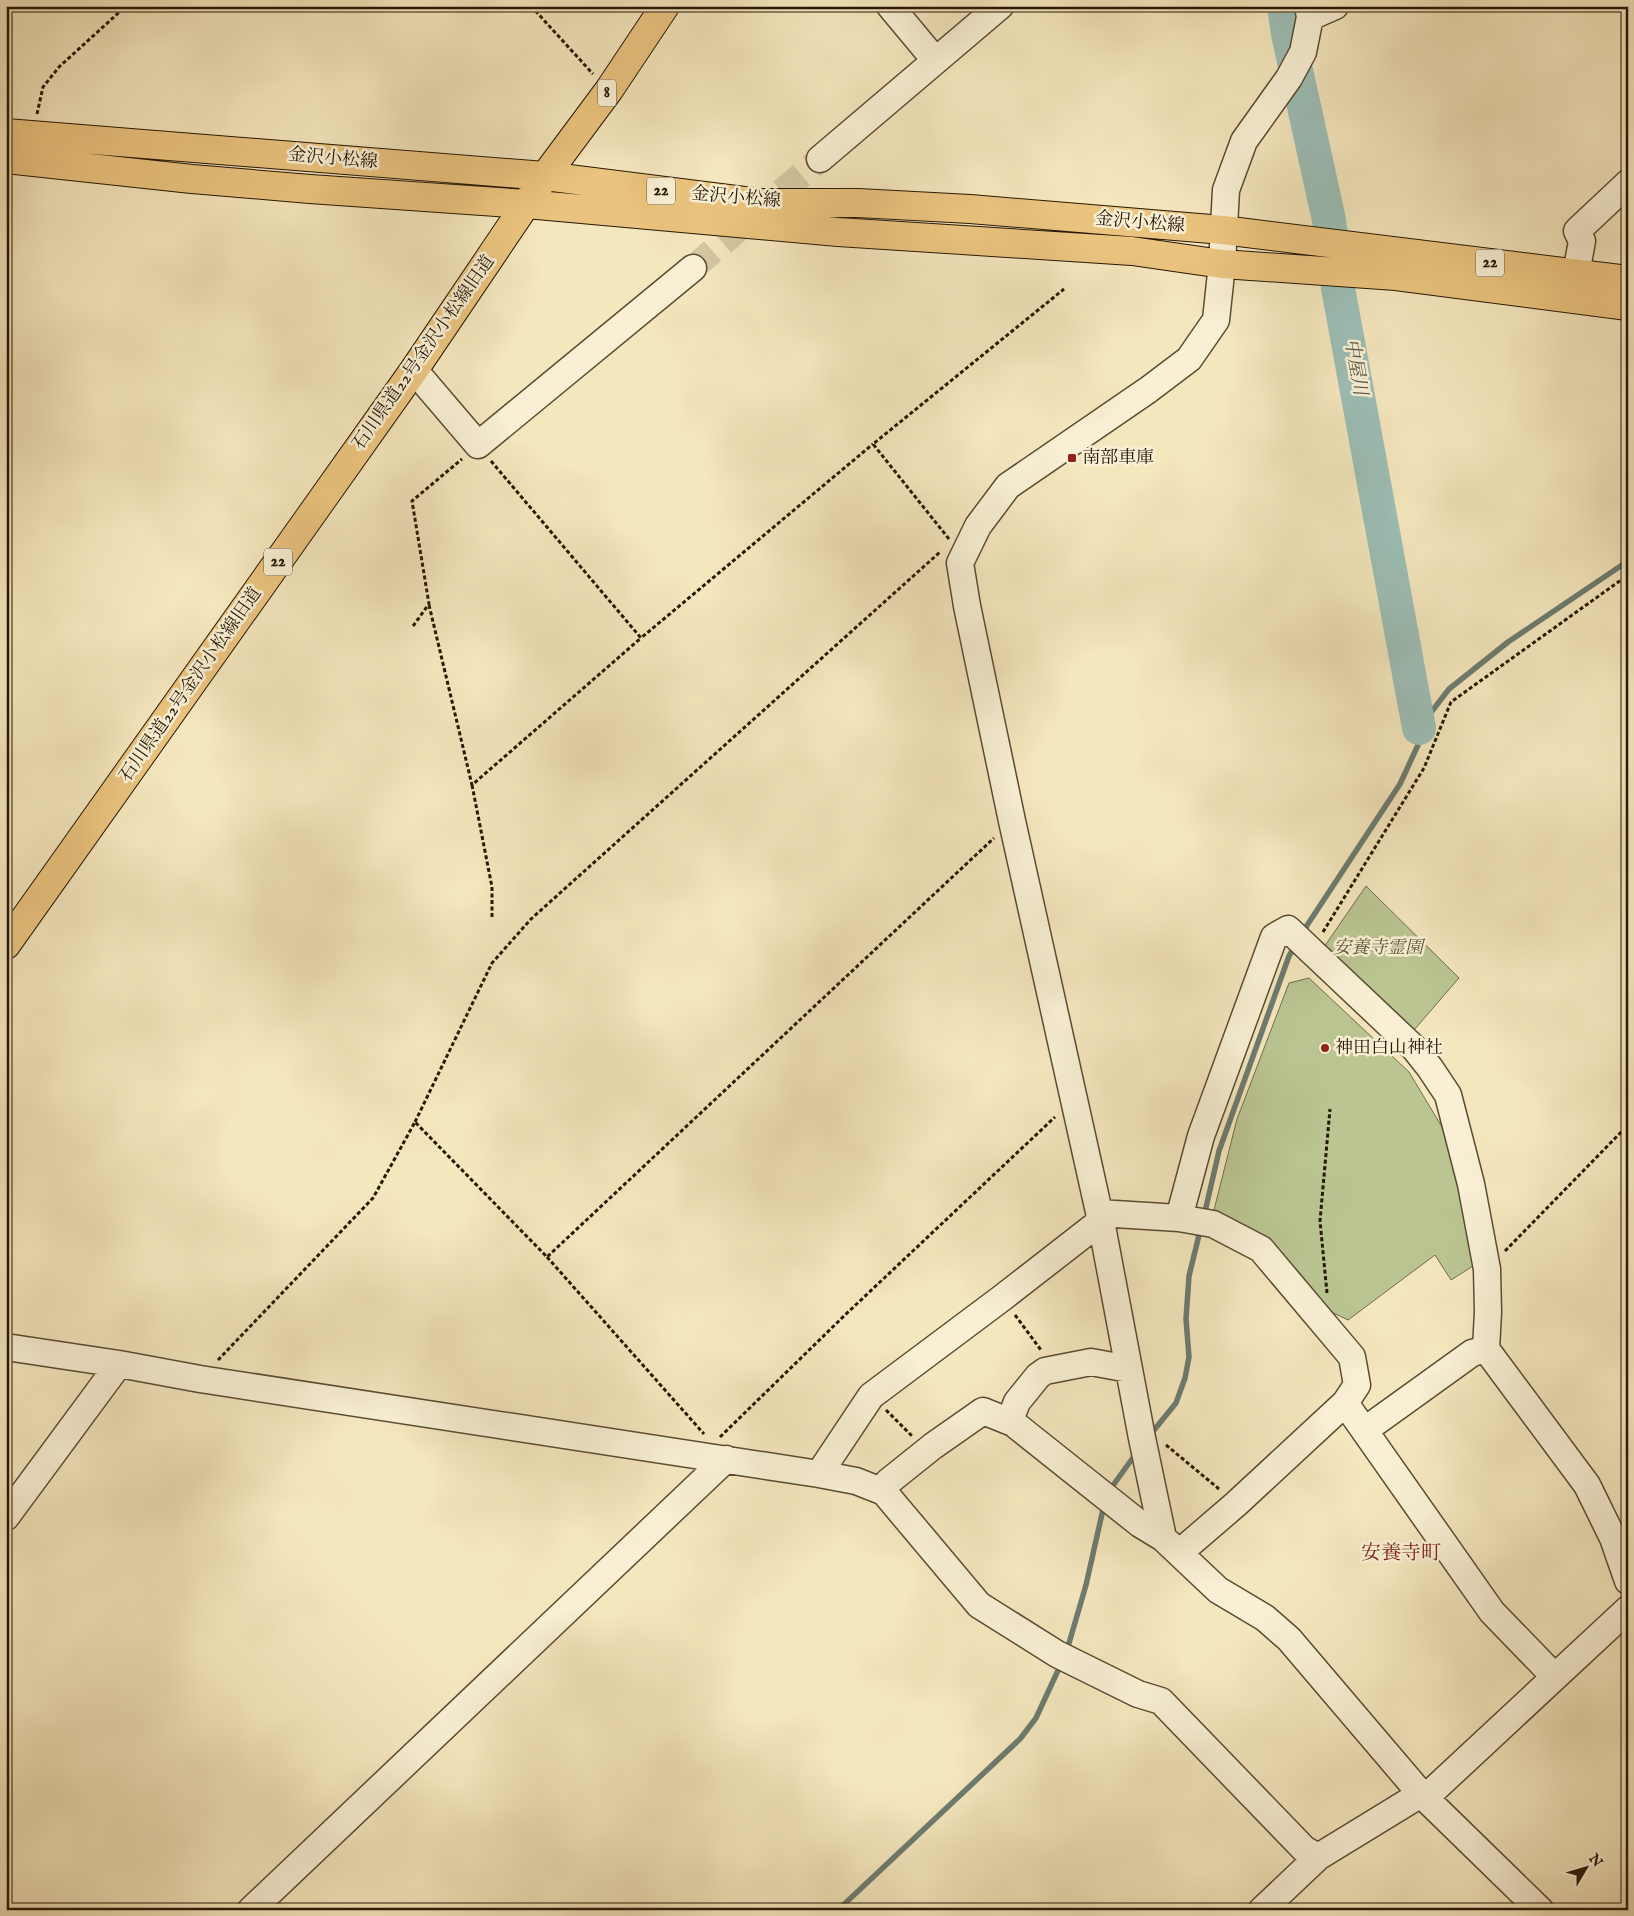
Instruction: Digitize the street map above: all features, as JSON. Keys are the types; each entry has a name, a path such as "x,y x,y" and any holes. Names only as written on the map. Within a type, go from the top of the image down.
{"main road":[{"name":"8","path":"544,176 609,90 665,6"},
{"name":"金沢小松線","path":"19,134 544,176 760,203 858,203 1223,230 1576,274"},
{"name":"金沢小松線","path":"6,159 202,180 526,204 838,232 1132,252 1222,264 1405,278 1628,306"},
{"name":"石川県道22号金沢小松線旧道","path":"6,945 414,370 544,176"},
{"name":"22","path":"1576,274 1628,280"}],"street":[{"path":"890,6 935,60"},
{"path":"820,159 1000,6"},
{"path":"1171,1546 1144,1447 1100,1217 1012,821 967,606 960,563 978,526 1008,486 1148,390 1189,359 1216,320 1222,264 1226,190 1244,142 1289,78 1303,52 1309,12 1335,6"},
{"path":"1576,274 1582,241 1576,230 1628,183"},
{"path":"414,370 478,446 693,268"},
{"path":"1195,1221 1201,1136 1274,937 1288,929 1415,1049 1448,1095 1471,1184 1487,1269 1488,1312 1486,1349 1587,1485 1613,1538 1628,1581"},
{"path":"819,1474 871,1396 1002,1298 1100,1217 1195,1221 1261,1249 1352,1357 1357,1385 1345,1403 1236,1504 1171,1546"},
{"path":"6,1346 200,1379 719,1452 856,1481 884,1492 979,1604 1064,1658 1138,1694 1161,1701 1304,1849 1318,1857"},
{"path":"1365,1430 1472,1354 1486,1349"},
{"path":"1013,1423 1012,1415 1017,1402 1038,1376 1045,1371 1090,1362 1129,1369"},
{"path":"6,1517 119,1364"},
{"path":"1345,1403 1492,1612 1554,1676"},
{"path":"884,1492 888,1482 927,1450 983,1411 1013,1423 1140,1524 1171,1546 1218,1590 1265,1618 1289,1639 1423,1796 1540,1910"},
{"path":"251,1910 719,1452"},
{"path":"1262,1910 1318,1857 1423,1796 1628,1609"}],"path":[{"path":"19,134 43,87 59,67 126,6"},
{"path":"531,6 609,90"},
{"path":"472,785 641,638 873,444 1064,289"},
{"path":"873,444 952,543 978,526"},
{"path":"492,918 492,886 472,785 429,604 412,501 478,446 641,638"},
{"path":"200,1379 372,1198 415,1122 492,963 531,919 942,550"},
{"path":"1311,950 1424,768 1451,702 1628,575"},
{"path":"413,626 429,604"},
{"path":"547,1257 1012,821"},
{"path":"415,1122 547,1257 719,1452 845,1315 1074,1099"},
{"path":"1327,1294 1320,1221 1330,1110"},
{"path":"1487,1269 1628,1126"},
{"path":"1002,1298 1055,1368"},
{"path":"871,1396 927,1450"},
{"path":"1144,1447 1163,1443 1236,1504"}],"green space":[{"name":"安養寺霊園","path":"1366,886 1459,978 1414,1030 1324,947"},
{"path":"1309,978 1409,1072 1445,1132 1466,1220 1473,1266 1451,1280 1435,1255 1348,1320 1323,1308 1213,1214 1237,1119 1289,983"}],"waterway":[{"name":"中屋川","path":"1284,6 1288,34 1329,220 1338,288 1419,728"},
{"path":"1302,933 1400,784 1418,745 1419,728 1449,689 1508,642 1628,561"},
{"path":"1204,1216 1219,1151 1289,956 1295,946"},
{"path":"1150,1435 1176,1403 1185,1378 1189,1357 1186,1319 1189,1276 1201,1227"},
{"path":"1109,1491 1137,1452"},
{"path":"1067,1650 1086,1585 1104,1505"},
{"path":"838,1910 1020,1739 1036,1718 1061,1664"}],"tunnel":[{"path":"693,268 820,159"}],"place":[{"name":"南部車庫","path":"1072,458"},
{"name":"神田白山神社","path":"1325,1048"}],"district":[{"name":"安養寺町","path":"1401,1553"}]}
